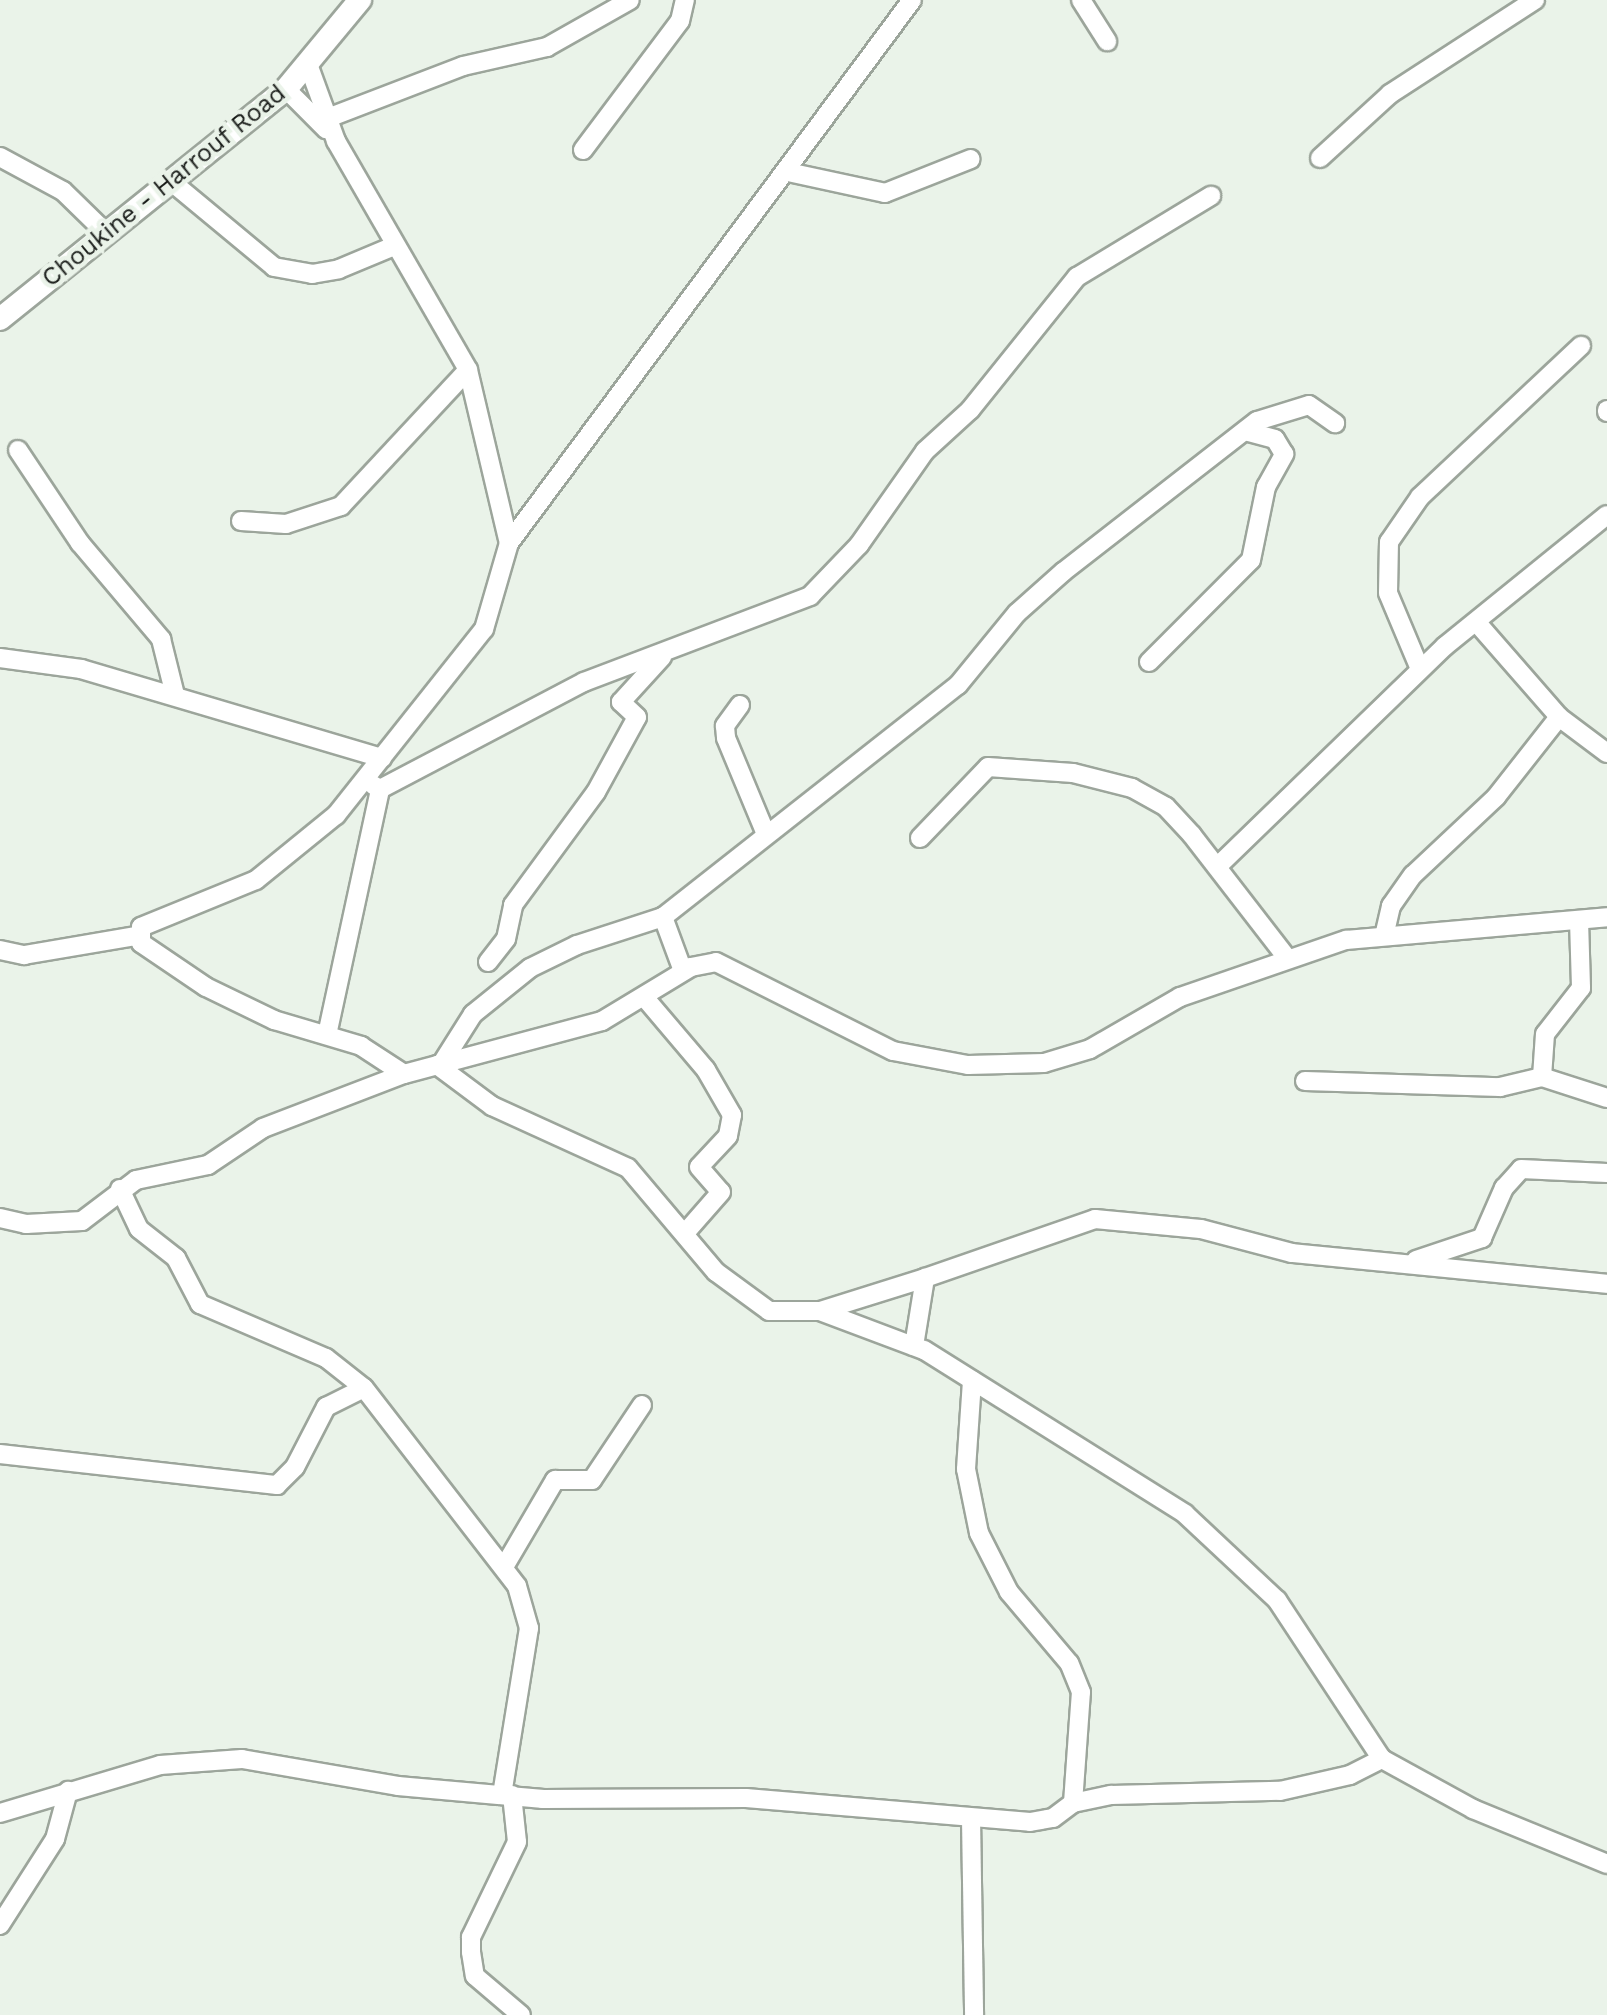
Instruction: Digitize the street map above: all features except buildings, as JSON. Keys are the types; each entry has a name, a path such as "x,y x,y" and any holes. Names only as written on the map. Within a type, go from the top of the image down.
{"main road":[{"name":"Choukine - Harrouf Road","path":"4,309 172,183 286,89 360,0"}],"street":[{"path":"323,120 463,66 547,47 630,0"},
{"path":"583,150 628,82 680,22 685,0"},
{"path":"327,1035 373,784 382,758 484,629 508,542 788,172 912,0"},
{"path":"1081,0 1106,41"},
{"path":"1320,158 1390,94 1535,0"},
{"path":"308,64 323,120"},
{"path":"286,89 323,120 336,140 468,370 508,542"},
{"path":"0,157 63,192 106,234"},
{"path":"788,172 885,193 971,159"},
{"path":"172,183 274,267 312,274 339,270 394,246"},
{"path":"136,936 141,927 256,880 373,784 559,694 810,596 860,545 925,451 970,410 1077,277 1211,196"},
{"path":"1420,669 1388,594 1389,542 1420,496 1581,346"},
{"path":"241,521 286,524 342,506 468,370"},
{"path":"440,1064 472,1014 530,968 550,954 663,918 958,686 1039,592 1246,430 1296,405 1322,410 1335,423"},
{"path":"1149,662 1251,560 1262,503 1284,454 1275,439 1246,430"},
{"path":"18,450 80,542 161,639 175,696"},
{"path":"1218,866 1420,669 1607,514"},
{"path":"1478,624 1559,716 1607,753"},
{"path":"488,962 506,939 513,905 596,792 637,717 621,702 648,668 679,644"},
{"path":"0,658 81,669 382,758"},
{"path":"740,705 725,726 726,738 766,834"},
{"path":"1385,932 1392,906 1413,875 1496,796 1559,716"},
{"path":"920,838 977,774 1018,766 1149,795 1218,866 1287,958"},
{"path":"2,1221 82,1221 120,1189 208,1165 263,1128 404,1074 602,1021 646,998 683,971 705,962 727,964 893,1051 968,1065 1044,1063 1090,1050 1180,996 1287,958 1385,932 1607,917"},
{"path":"663,918 683,971"},
{"path":"1542,1077 1546,1034 1581,988 1579,920"},
{"path":"0,950 24,955 136,936 240,1006 362,1046 404,1074"},
{"path":"646,998 706,1070 732,1115 728,1136 699,1167 721,1192 686,1232"},
{"path":"440,1064 492,1106 628,1168 716,1272 769,1310 820,1311 925,1278 1073,1222 1110,1218 1201,1229 1292,1253 1607,1284"},
{"path":"1305,1081 1500,1087 1542,1077 1607,1098"},
{"path":"1412,1262 1482,1238 1504,1188 1521,1169 1607,1173"},
{"path":"120,1189 139,1229 176,1258 200,1304 326,1358 364,1388 504,1567 530,1617 507,1795 517,1842 471,1937 475,1976 521,2015"},
{"path":"914,1346 925,1278"},
{"path":"820,1311 914,1346 1185,1514 1254,1574 1292,1620 1382,1758 1472,1809 1607,1864"},
{"path":"972,1380 966,1469 980,1533 1008,1592 1078,1678 1073,1804"},
{"path":"0,1454 277,1485 295,1468 326,1406 364,1388"},
{"path":"504,1567 556,1480 592,1480 642,1405"},
{"path":"0,1813 160,1765 242,1759 398,1786 507,1795 746,1798 1030,1822 1111,1794 1280,1791 1350,1776 1382,1758"},
{"path":"0,1925 55,1838 68,1791"},
{"path":"971,1818 974,2015"}]}
